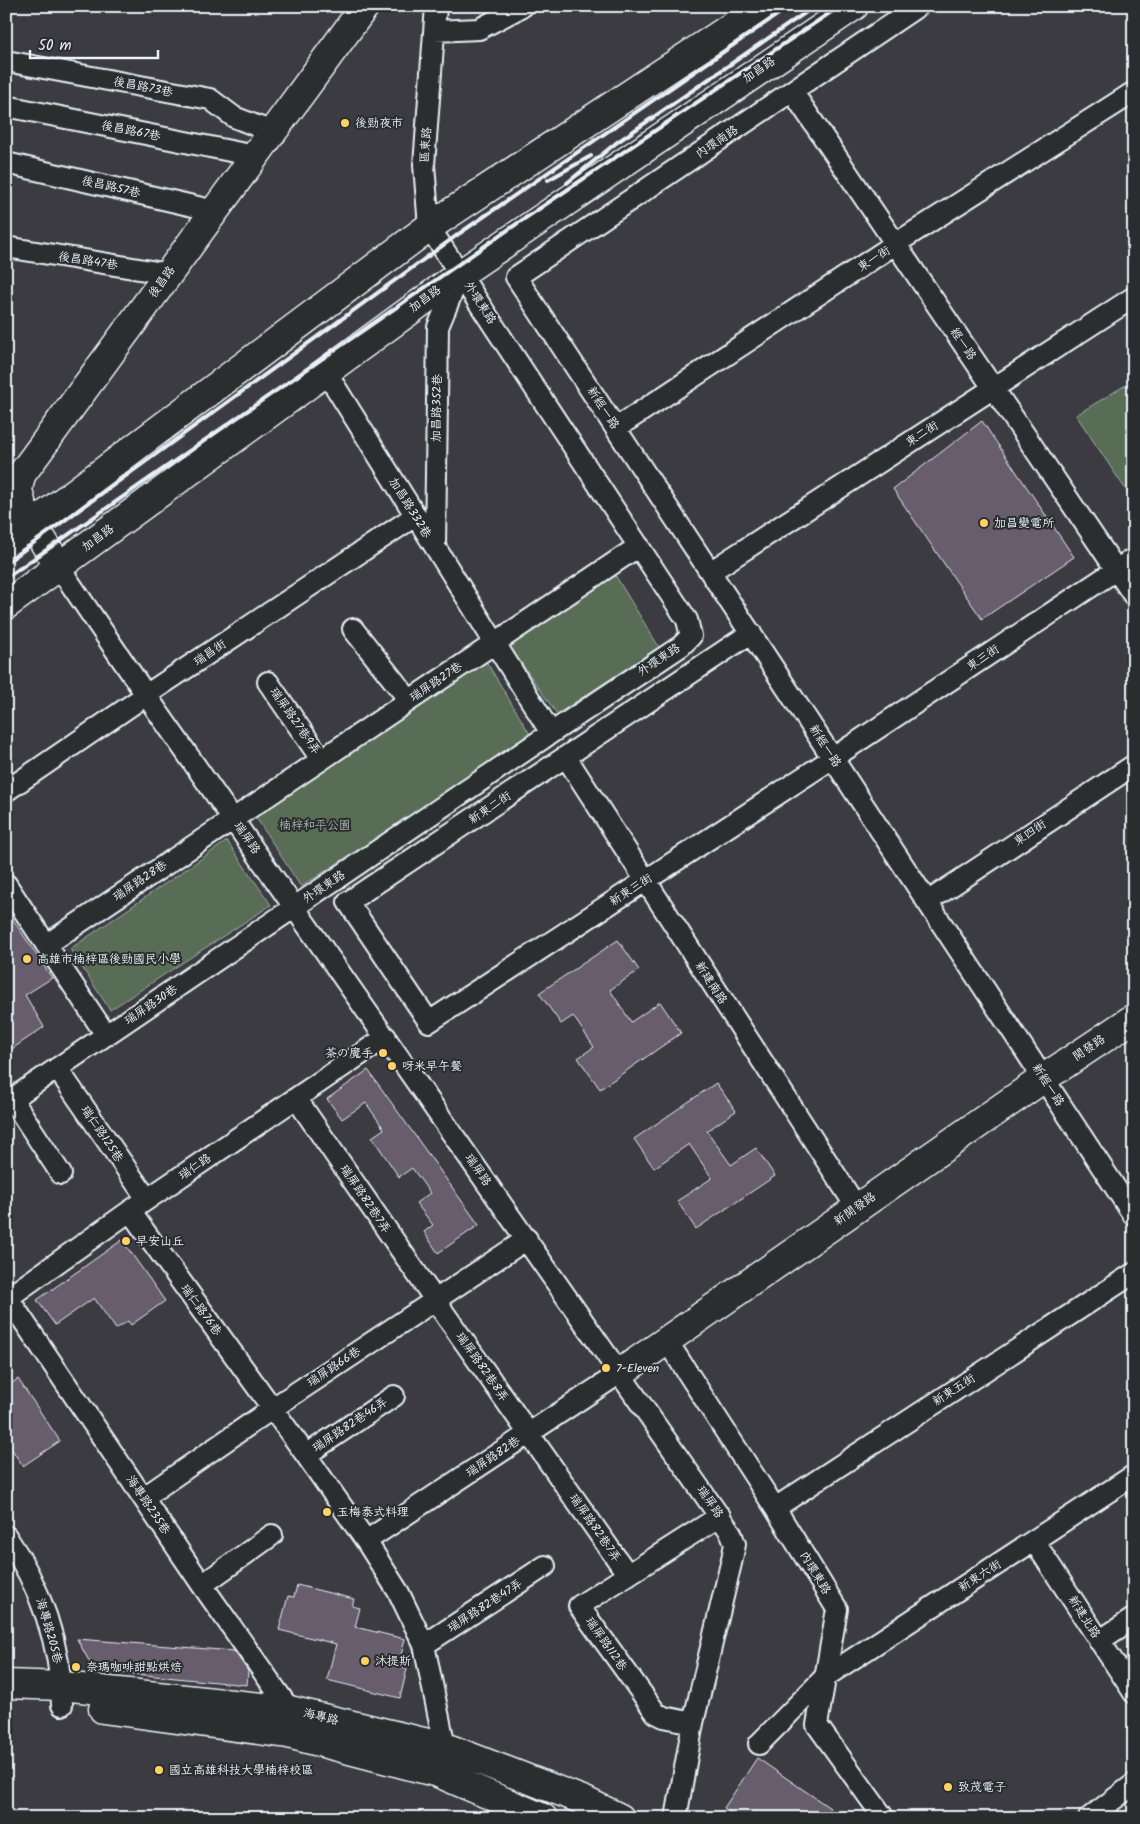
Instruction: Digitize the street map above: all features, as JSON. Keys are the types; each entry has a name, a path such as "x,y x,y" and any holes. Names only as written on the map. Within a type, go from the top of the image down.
{"street":[{"name":"後昌路","path":"59,567 22,506 18,490 21,475 365,6"},
{"name":"區東路","path":"436,6 424,174 429,227 460,274"},
{"path":"434,31 479,29 523,6"},
{"path":"6,542 33,524 429,227 763,6"},
{"name":"加昌路","path":"6,606 460,274 854,6"},
{"name":"內環南路","path":"516,277 918,6"},
{"name":"後昌路73巷","path":"6,61 210,99 234,117 272,132"},
{"name":"經一路","path":"792,91 1134,596"},
{"name":"東一街","path":"616,428 896,244 1134,92"},
{"name":"後昌路67巷","path":"6,106 255,156"},
{"name":"後昌路57巷","path":"6,163 215,211"},
{"name":"後昌路47巷","path":"6,247 169,274"},
{"name":"外環東路","path":"295,907 681,646 691,636 687,620 460,274"},
{"name":"加昌路352巷","path":"435,547 438,327 460,274"},
{"name":"新經一路","path":"516,277 1134,1216"},
{"name":"東二街","path":"710,572 1134,297"},
{"name":"加昌路332巷","path":"326,372 495,644"},
{"name":"瑞昌街","path":"6,791 146,695 415,516"},
{"name":"瑞屏路27巷","path":"233,818 639,546"},
{"name":"東三街","path":"833,758 1134,558"},
{"name":"瑞屏路","path":"59,567 146,695 731,1533 734,1544 732,1559 693,1723 676,1818"},
{"path":"353,630 409,700"},
{"name":"新東二街","path":"429,1022 348,902 751,633"},
{"path":"495,644 551,733"},
{"name":"瑞屏路27巷9弄","path":"268,682 321,759"},
{"name":"新建南路","path":"566,757 857,1208"},
{"name":"新東三街","path":"429,1022 833,758"},
{"name":"東四街","path":"927,902 1134,765"},
{"name":"瑞屏路28巷","path":"46,945 233,818"},
{"path":"6,884 106,1035"},
{"name":"瑞屏路30巷","path":"9,1101 295,907"},
{"name":"開發路","path":"1044,1078 1134,1018"},
{"name":"瑞仁路","path":"7,1298 147,1199 386,1037"},
{"name":"瑞仁路125巷","path":"57,1068 147,1199"},
{"name":"新開發路","path":"620,1373 1044,1078"},
{"name":"瑞屏路82巷7弄","path":"296,1098 435,1300"},
{"path":"9,1101 61,1174"},
{"name":"瑞仁路76巷","path":"130,1211 273,1408"},
{"name":"瑞屏路66巷","path":"143,1498 273,1408 527,1239"},
{"name":"新東五街","path":"775,1508 1134,1273"},
{"name":"海專路235巷","path":"7,1298 202,1585 290,1710"},
{"name":"瑞屏路82巷8弄","path":"435,1300 529,1433"},
{"name":"內環東路","path":"667,1341 775,1508 837,1609 817,1725 884,1818"},
{"name":"瑞屏路82巷","path":"366,1542 620,1373"},
{"name":"瑞屏路82巷46弄","path":"306,1455 394,1396"},
{"path":"273,1408 399,1593 424,1645 445,1747 438,1773"},
{"name":"瑞屏路82巷7弄","path":"529,1433 628,1575"},
{"name":"新東六街","path":"758,1744 825,1677 1134,1475"},
{"name":"瑞屏路112巷","path":"693,1723 664,1717 656,1713 579,1606 720,1516"},
{"path":"202,1585 272,1535"},
{"name":"海專路205巷","path":"6,1536 22,1559 43,1605 57,1654 62,1695"},
{"name":"新建北路","path":"1034,1541 1134,1693"},
{"name":"瑞屏路82巷47弄","path":"424,1645 545,1566"},
{"path":"1099,1641 1134,1618"},
{"name":"海專路","path":"6,1684 62,1695 290,1710 445,1747 585,1801 620,1818"},
{"name":"海專路","path":"6,1702 62,1695 99,1708 288,1734 438,1773 543,1818"},
{"path":"1089,1818 1134,1784"}],"green space":[{"path":"1134,380 1134,502 1076,415"},
{"path":"615,575 659,647 557,714 508,644"},
{"name":"楠梓和平公園","path":"486,661 531,736 301,887 253,813"},
{"path":"227,841 271,905 110,1010 70,949"}],"building":[{"name":"加昌變電所","path":"982,421 1074,557 982,619 893,489"},
{"path":"6,909 52,978 25,995 44,1027 6,1053"},
{"path":"618,940 639,970 610,990 631,1022 660,1002 681,1033 600,1089 578,1058 594,1047 573,1016 561,1024 539,993"},
{"path":"368,1070 479,1225 438,1253 424,1232 433,1225 416,1203 430,1193 412,1168 399,1177 372,1137 384,1129 366,1103 342,1119 327,1099"},
{"path":"716,1083 736,1111 707,1131 731,1165 756,1148 775,1176 696,1229 677,1201 712,1178 689,1144 654,1168 634,1139"},
{"path":"122,1240 165,1301 131,1325 128,1321 116,1329 94,1298 55,1325 37,1300"},
{"path":"18,1379 60,1441 23,1466 6,1441 6,1387"},
{"path":"297,1585 354,1599 352,1606 360,1608 355,1627 405,1639 398,1667 407,1669 400,1698 327,1680 336,1644 279,1630 288,1596 294,1597"},
{"path":"77,1639 234,1651 248,1671 247,1685 94,1670"},
{"path":"757,1758 830,1808 823,1818 738,1818 724,1808"}],"railway":[{"path":"6,563 460,233 790,6"},
{"path":"567,183 616,143 815,6"},
{"path":"6,578 515,225 840,6"},
{"path":"548,180 591,156"}],"place":[{"name":"後勁夜市","path":"345,123"},
{"name":"加昌變電所","path":"984,523"},
{"name":"高雄市楠梓區後勁國民小學","path":"27,959"},
{"name":"茶の魔手","path":"383,1053"},
{"name":"呀米早午餐","path":"392,1066"},
{"name":"早安山丘","path":"126,1241"},
{"name":"7-Eleven","path":"606,1368"},
{"name":"玉梅泰式料理","path":"327,1512"},
{"name":"沐提斯","path":"365,1661"},
{"name":"奈瑪咖啡甜點烘焙","path":"76,1667"},
{"name":"國立高雄科技大學楠梓校區","path":"159,1770"},
{"name":"致茂電子","path":"948,1787"}]}
